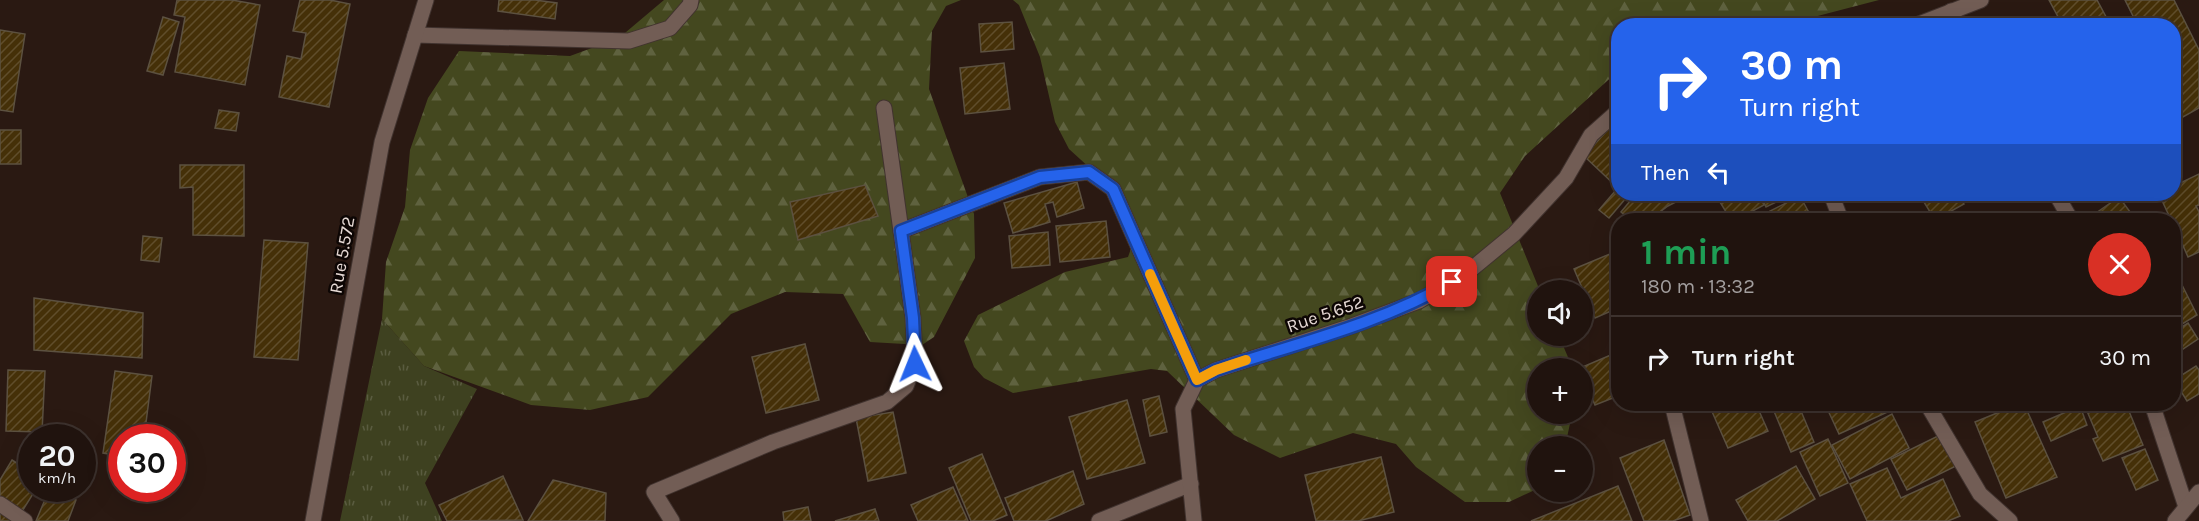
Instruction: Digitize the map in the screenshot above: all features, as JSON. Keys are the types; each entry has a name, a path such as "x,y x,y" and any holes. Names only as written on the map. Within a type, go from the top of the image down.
{"street":[{"name":"Rue 5.572","path":"314,521 382,142 426,0"},
{"path":"415,35 629,41 670,28 690,5 691,0"},
{"path":"1934,18 1981,0"},
{"path":"1951,11 1954,18"},
{"path":"672,521 654,492 773,442 887,402 906,386 915,364 913,318 884,108"},
{"name":"Rue 5.652","path":"1197,380 1216,370 1349,327 1419,301 1468,272 1514,234 1566,177 1592,135 1611,117"},
{"path":"901,231 1040,177 1089,172 1113,189 1197,380 1183,409 1194,521"},
{"path":"1674,411 1701,521"},
{"path":"1931,411 1980,494 2010,521"},
{"path":"2154,411 2186,507"},
{"path":"1099,521 1191,484"},
{"path":"2175,521 2199,492"},
{"path":"0,504 25,521"}],"green space":[{"path":"664,0 961,0 946,6 932,31 929,89 974,214 975,258 934,337 922,345 870,342 843,294 785,292 731,314 648,397 590,410 531,405 424,366 382,319 386,262 405,207 410,150 428,98 459,51 570,56 619,38"},
{"path":"1013,0 1879,0 1810,18 1611,18 1611,77 1525,156 1500,193 1536,280 1527,280 1527,346 1563,346 1568,358 1527,358 1527,424 1570,424 1567,436 1527,436 1527,494 1509,502 1465,502 1416,467 1396,444 1353,433 1280,458 1234,435 1167,371 1151,369 1013,393 984,378 974,367 964,341 978,315 1065,272 1128,257 1133,243 1113,189 1069,149 1055,122 1040,57 1019,5"},
{"path":"382,319 424,366 477,389 425,483 442,521 340,521"}],"building":[{"path":"177,0 232,0 260,5 245,85 175,72 185,17 174,15"},
{"path":"300,0 330,0 350,4 329,107 279,97 287,56 301,59 306,33 293,31"},
{"path":"499,0 535,0 557,3 555,19 498,11"},
{"path":"2049,0 2097,0 2107,18 2059,18"},
{"path":"2125,0 2174,0 2199,50 2199,108 2183,117 2181,113 2181,18 2134,18"},
{"path":"163,17 179,22 163,75 147,71"},
{"path":"1012,22 1014,49 981,52 979,24"},
{"path":"0,30 25,34 13,112 0,110"},
{"path":"1004,63 1010,109 965,114 960,68"},
{"path":"219,110 239,113 236,131 215,128"},
{"path":"1611,126 1611,181 1584,156"},
{"path":"0,130 21,130 21,164 0,164"},
{"path":"180,165 244,165 244,236 193,235 193,187 180,188"},
{"path":"2199,174 2199,205 2196,206 2199,212 2199,252 2188,257 2181,241 2181,213 2168,213 2162,201 2181,201 2181,183"},
{"path":"1077,182 1084,208 1057,217 1053,202 1045,204 1050,222 1013,233 1004,203"},
{"path":"865,185 878,216 798,240 790,202"},
{"path":"1611,196 1611,201 1623,201 1609,218 1599,210"},
{"path":"1630,201 1678,201 1658,213 1621,212"},
{"path":"1719,201 1762,201 1764,205 1749,213 1727,213"},
{"path":"1763,201 1778,201 1766,207"},
{"path":"1790,201 1803,201 1809,213 1771,213 1770,211"},
{"path":"1923,201 1962,201 1964,204 1948,213 1931,213"},
{"path":"2113,201 2122,201 2131,213 2096,213"},
{"path":"1106,221 1110,257 1060,262 1056,226"},
{"path":"1048,232 1050,265 1012,268 1009,236"},
{"path":"143,236 162,238 159,262 141,260"},
{"path":"264,240 308,243 298,360 254,357"},
{"path":"1611,254 1611,311 1595,318 1593,280 1579,280 1574,269"},
{"path":"2181,283 2197,315 2181,325"},
{"path":"34,298 143,313 142,358 34,350"},
{"path":"2188,323 2198,339 2181,350 2181,328"},
{"path":"805,344 819,400 766,413 752,357"},
{"path":"1611,355 1611,399 1595,405 1593,363"},
{"path":"2196,366 2199,370 2199,394 2187,401 2181,391 2181,376"},
{"path":"8,370 45,371 42,424 18,424 18,431 6,431"},
{"path":"115,371 152,376 146,424 108,424 108,454 103,453"},
{"path":"1159,396 1167,432 1150,436 1143,400"},
{"path":"1127,400 1145,463 1087,479 1069,417"},
{"path":"1712,411 1759,411 1768,431 1728,448"},
{"path":"1774,411 1801,411 1814,442 1791,452"},
{"path":"1828,411 1890,411 1839,434"},
{"path":"2002,411 2027,411 2057,477 2006,498 1975,422"},
{"path":"2068,411 2082,411 2087,425 2051,441 2043,422"},
{"path":"2087,411 2129,411 2143,445 2103,461 2093,439 2098,437"},
{"path":"893,412 906,473 868,481 856,418"},
{"path":"1892,414 1909,448 1850,479 1832,445"},
{"path":"1940,435 1956,466 1907,490 1891,459"},
{"path":"1828,439 1848,483 1820,496 1800,452"},
{"path":"1664,440 1690,515 1673,521 1644,521 1620,458"},
{"path":"2145,449 2158,480 2136,490 2122,458"},
{"path":"982,454 1007,515 993,521 971,521 949,468"},
{"path":"1381,457 1394,512 1358,521 1316,521 1305,475"},
{"path":"12,460 18,464 18,502 28,502 16,521 0,521 0,480"},
{"path":"1796,466 1815,499 1777,521 1748,521 1736,500"},
{"path":"1887,468 1901,498 1943,479 1960,516 1948,521 1867,521 1850,484"},
{"path":"1073,471 1084,504 1046,521 1014,521 1005,498"},
{"path":"503,476 523,520 447,521 439,505"},
{"path":"553,480 606,493 605,521 528,521"},
{"path":"1618,486 1632,521 1531,521 1578,502 1593,502 1593,496"},
{"path":"953,487 968,521 918,521 911,505"},
{"path":"44,502 75,502 68,521 36,521"},
{"path":"808,507 811,521 784,521 783,512"},
{"path":"875,509 879,521 835,521"}],"slow traffic":[{"path":"1150,274 1197,380 1216,370 1246,360"}],"route":[{"path":"915,364 913,318 901,231 1040,177 1089,172 1113,189 1197,380 1216,370 1349,327 1419,301 1452,282"}]}
